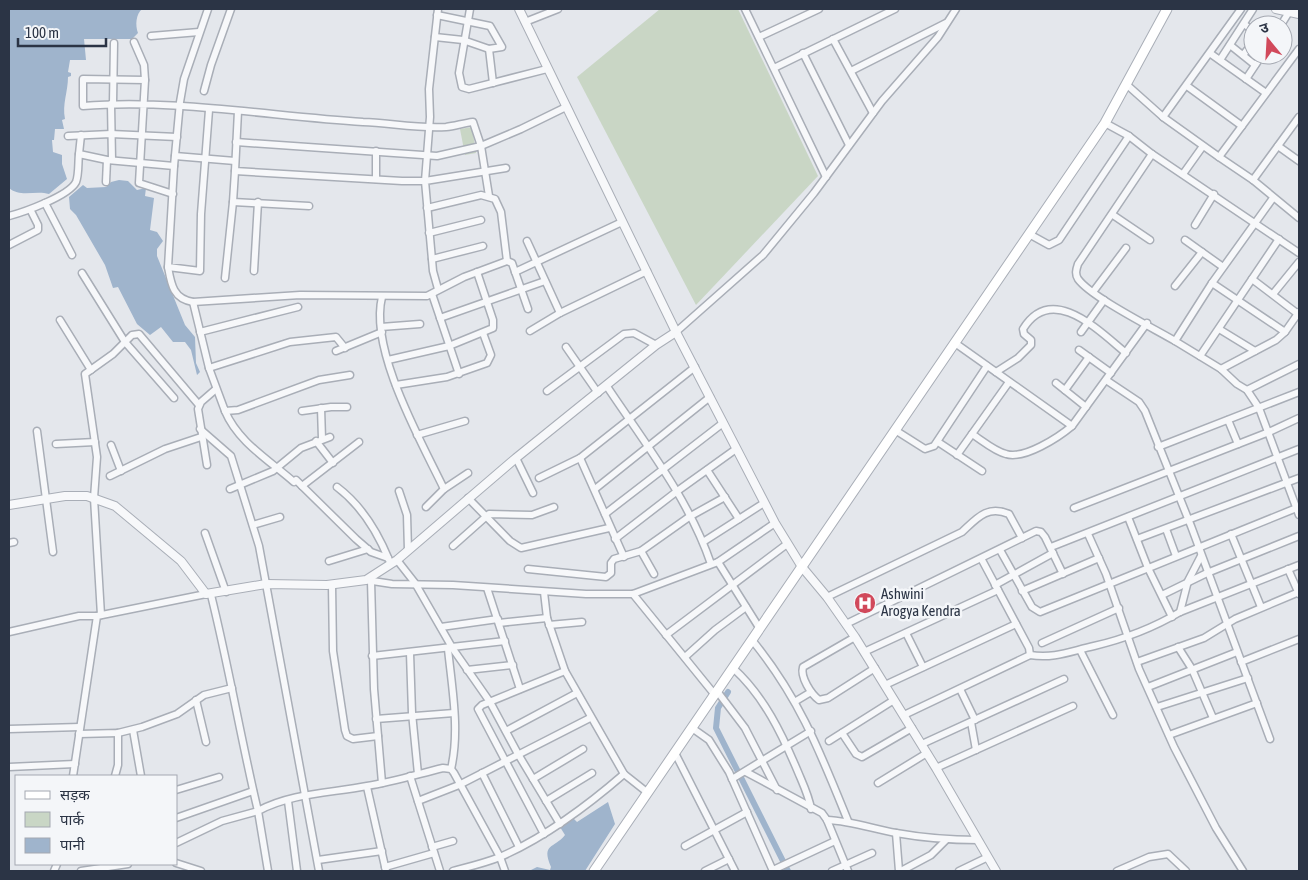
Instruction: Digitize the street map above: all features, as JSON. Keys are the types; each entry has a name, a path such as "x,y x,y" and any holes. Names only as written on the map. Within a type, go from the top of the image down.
{"main road":[{"path":"594,871 692,728 718,695 733,668 1105,123 1167,9"}],"street":[{"path":"208,9 184,79 174,166 168,267 173,290 181,299 193,302 300,295 382,297 432,294 438,289 507,261 512,263 528,309"},
{"path":"204,91 231,9"},
{"path":"470,9 466,21 459,74 462,87 469,89 547,69"},
{"path":"519,9 676,332 775,523 802,567 827,597 875,668 922,744 978,840 986,858 996,871"},
{"path":"525,22 558,9"},
{"path":"745,9 826,177"},
{"path":"759,37 819,9"},
{"path":"774,68 887,10 895,9"},
{"path":"368,581 606,385 656,345 676,332 763,255 826,177 873,113 938,37 956,9"},
{"path":"1163,117 1211,54 1241,9"},
{"path":"1276,9 1299,14"},
{"path":"435,37 463,40 489,49 502,47 490,26 438,12 435,37 429,89 425,181 432,259 438,289"},
{"path":"850,71 947,22"},
{"path":"1220,60 1243,26"},
{"path":"151,36 199,32"},
{"path":"833,39 873,113"},
{"path":"134,42 144,65 143,136 139,183 173,194"},
{"path":"106,182 110,160 114,43"},
{"path":"1230,45 1243,55"},
{"path":"489,49 493,83"},
{"path":"803,53 850,145"},
{"path":"1211,54 1266,93"},
{"path":"1246,79 1255,65"},
{"path":"1219,157 1286,65"},
{"path":"144,80 87,77 83,81 83,106 112,104 180,106 209,110 446,127 472,122 481,146 489,196 499,205 507,261"},
{"path":"1126,84 1163,117 1253,180 1299,218"},
{"path":"1187,86 1242,126"},
{"path":"236,142 437,156 481,146 566,107"},
{"path":"168,267 200,271 201,214 209,110"},
{"path":"225,278 233,202 238,111"},
{"path":"1253,180 1299,117"},
{"path":"1105,123 1129,136 1152,154 1299,253"},
{"path":"68,136 111,134 177,137"},
{"path":"9,216 31,211 76,182 81,135"},
{"path":"1029,234 1049,244 1059,240 1129,136"},
{"path":"1183,174 1204,146"},
{"path":"1278,146 1299,161"},
{"path":"376,151 376,179"},
{"path":"79,154 110,160 174,166"},
{"path":"1000,550 1032,608 1040,612 1198,546 1298,510 1260,408 1247,390 1234,382 1221,369 1104,300 1078,279 1076,272 1078,264 1113,215 1152,154"},
{"path":"175,156 235,161"},
{"path":"235,171 425,181 506,168"},
{"path":"1195,225 1214,194"},
{"path":"427,208 464,198 489,196"},
{"path":"1175,341 1212,283 1273,198"},
{"path":"233,202 309,206"},
{"path":"254,271 258,202"},
{"path":"45,203 72,255"},
{"path":"9,245 38,230 31,211"},
{"path":"1113,215 1150,240"},
{"path":"429,233 481,220"},
{"path":"515,272 622,222"},
{"path":"1200,356 1279,239"},
{"path":"1185,240 1223,267"},
{"path":"527,241 560,313"},
{"path":"432,259 484,246"},
{"path":"1093,292 1126,248"},
{"path":"1175,286 1202,252"},
{"path":"1274,294 1299,262"},
{"path":"530,331 560,313 609,292 647,271"},
{"path":"388,360 450,346 483,334 495,326 477,272"},
{"path":"82,273 125,342 174,398"},
{"path":"1221,369 1276,340 1285,332 1299,313 1252,279"},
{"path":"440,318 487,300 545,282"},
{"path":"1212,283 1285,332"},
{"path":"432,294 459,374"},
{"path":"382,297 380,318 388,360 396,385 417,435 444,489"},
{"path":"1081,332 1104,300"},
{"path":"193,302 209,368 212,392 225,411 229,422 242,439 302,486 368,549 392,561 415,583 441,627 451,649 490,702 518,754 560,824"},
{"path":"200,332 298,307"},
{"path":"996,372 1018,358 1029,348 1031,340 1024,334 1023,330 1030,320 1042,312 1062,309 1088,322 1126,353"},
{"path":"60,320 91,370"},
{"path":"336,351 382,330 420,324"},
{"path":"972,434 997,450 1012,455 1036,448 1053,440 1072,426 1147,324"},
{"path":"1219,329 1255,351"},
{"path":"546,391 624,334 634,333 656,345"},
{"path":"73,775 99,615 94,498 97,456 84,377 113,354 132,335 139,334 200,406"},
{"path":"396,385 459,374 489,362 490,355 483,334"},
{"path":"209,368 298,341 336,337 345,348"},
{"path":"956,343 1072,426"},
{"path":"566,347 598,393"},
{"path":"1080,350 1111,373"},
{"path":"1065,390 1089,357"},
{"path":"1247,390 1299,364"},
{"path":"895,430 925,450 938,442 987,366"},
{"path":"540,478 580,458 695,368"},
{"path":"225,411 238,410 319,380 350,375"},
{"path":"1106,380 1139,402 1146,415 1189,521 1216,598 1270,739"},
{"path":"957,455 1009,382"},
{"path":"1056,383 1086,407"},
{"path":"606,385 648,446 715,563 733,586 760,629"},
{"path":"207,465 197,414 200,406 212,392"},
{"path":"1158,447 1299,392"},
{"path":"595,489 710,397"},
{"path":"302,411 347,407"},
{"path":"321,408 319,440 333,463"},
{"path":"1074,508 1269,432 1299,418"},
{"path":"1228,420 1238,444"},
{"path":"417,435 465,421"},
{"path":"605,514 723,423"},
{"path":"200,429 227,450 233,461 254,525 319,871"},
{"path":"37,430 53,552"},
{"path":"230,489 279,467 301,448 330,437"},
{"path":"110,476 165,449 201,438"},
{"path":"56,444 95,442"},
{"path":"302,486 360,442"},
{"path":"938,442 982,471"},
{"path":"111,445 121,471"},
{"path":"615,539 736,449"},
{"path":"864,652 997,588 1014,574 1052,550 1178,496 1299,449"},
{"path":"516,458 533,493"},
{"path":"580,458 595,489 609,528 624,557"},
{"path":"707,470 739,519"},
{"path":"426,507 444,489 468,474"},
{"path":"1137,539 1299,478"},
{"path":"337,488 356,504 380,538 392,561"},
{"path":"399,491 407,515 408,550"},
{"path":"9,505 65,496 94,498 116,506 181,561 208,595 232,688 258,811 268,871"},
{"path":"468,498 510,541 521,548 609,528"},
{"path":"528,569 603,577 611,573 612,560 641,550 689,517 725,498"},
{"path":"703,542 764,503"},
{"path":"452,546 486,516 494,513 532,516 554,507"},
{"path":"827,597 962,532 977,517 989,511 1009,514 1022,538"},
{"path":"254,525 280,517"},
{"path":"1128,517 1148,568 1172,617"},
{"path":"9,632 79,616 99,615 266,584 332,584 368,581 544,592 633,594 715,563 775,523"},
{"path":"1166,529 1176,556"},
{"path":"846,624 1039,531 1052,550 1062,574"},
{"path":"204,533 226,592"},
{"path":"1088,534 1110,584 1137,662 1169,735 1216,828 1243,871"},
{"path":"1231,534 1261,607"},
{"path":"1162,595 1207,572 1299,536"},
{"path":"666,635 690,615 733,586 787,544"},
{"path":"329,561 368,549"},
{"path":"641,550 654,574"},
{"path":"1180,612 1188,581 1201,556"},
{"path":"1022,591 1099,558"},
{"path":"982,560 1029,648 1030,655"},
{"path":"904,715 1030,655 1054,656 1128,636 1180,612 1299,565"},
{"path":"1137,662 1204,638 1226,624 1261,607 1299,593 1288,569"},
{"path":"368,581 376,719 382,783"},
{"path":"332,584 333,651 346,730 349,738 353,739 378,736"},
{"path":"486,588 520,689"},
{"path":"544,592 548,621 565,671 590,718 624,774 648,793"},
{"path":"633,594 685,657 729,705 764,761 777,790"},
{"path":"685,657 715,630 746,607"},
{"path":"1042,643 1119,608"},
{"path":"441,627 498,621 582,622"},
{"path":"885,685 1016,624"},
{"path":"906,633 923,667"},
{"path":"855,637 803,667 802,672 811,692 816,698 823,700 875,668"},
{"path":"1241,662 1299,639"},
{"path":"752,640 772,664 796,702 811,731 848,821"},
{"path":"372,656 451,649 505,641"},
{"path":"1178,647 1192,668 1213,718"},
{"path":"451,649 454,713 454,755 451,769 500,856 505,871"},
{"path":"1080,650 1113,715"},
{"path":"1148,687 1192,668 1238,652"},
{"path":"410,653 414,775 418,801 440,871"},
{"path":"467,670 513,665"},
{"path":"733,668 749,683 763,702 787,746 811,809"},
{"path":"544,834 504,762 479,711 479,707 565,671"},
{"path":"1157,707 1248,678"},
{"path":"922,744 1064,679"},
{"path":"9,729 118,733 133,730 177,714 196,700 210,693 232,688"},
{"path":"960,689 973,721 976,750"},
{"path":"796,702 811,692"},
{"path":"506,731 577,693"},
{"path":"196,700 206,742"},
{"path":"829,741 894,700"},
{"path":"1169,735 1257,703"},
{"path":"936,768 1073,706"},
{"path":"376,719 454,713"},
{"path":"418,801 459,785 590,718"},
{"path":"692,728 712,744 733,778 746,812 773,870 835,841"},
{"path":"842,733 856,754 862,757 912,728"},
{"path":"133,730 140,775"},
{"path":"733,778 745,773 811,731"},
{"path":"115,775 118,765 118,733"},
{"path":"533,779 583,749"},
{"path":"675,753 735,871"},
{"path":"878,783 927,753"},
{"path":"9,767 75,764"},
{"path":"178,842 222,821 288,800 382,783 443,768 451,769"},
{"path":"482,773 519,847"},
{"path":"546,801 592,773"},
{"path":"745,773 811,809 822,813 827,820 847,868"},
{"path":"453,871 500,856 544,834 594,800 624,774"},
{"path":"178,789 219,777"},
{"path":"367,786 386,869 452,841"},
{"path":"178,817 253,791"},
{"path":"288,800 297,871"},
{"path":"685,846 746,812"},
{"path":"827,820 848,821 896,833 946,840 978,840"},
{"path":"896,833 900,871 931,855 946,840"},
{"path":"318,860 382,850"},
{"path":"832,871 847,868 872,853"},
{"path":"1117,871 1149,857 1168,854 1186,871"},
{"path":"959,871 977,868 986,858"},
{"path":"705,871 729,859"},
{"path":"178,864 200,871"},
{"path":"81,871 121,865"}],"green space":[{"path":"660,9 738,9 818,176 696,305 577,77"},
{"path":"472,127 476,153 465,155 460,129"}],"water":[{"path":"9,9 142,9 138,14 137,20 138,33 132,39 84,39 86,60 70,60 68,72 71,73 71,76 68,77 64,108 65,119 62,120 64,129 55,129 54,140 52,140 53,152 62,155 62,164 67,179 49,194 18,193 9,188"},
{"path":"119,180 128,181 137,190 146,188 145,196 154,198 150,230 157,232 163,241 157,249 157,256 185,325 195,337 196,363 200,372 197,375 191,350 185,342 173,342 161,327 150,335 137,324 118,287 113,288 105,265 76,215 70,209 69,197 83,185 87,188 106,187 111,182"},
{"path":"608,802 615,824 585,871 529,871 537,867 550,870 548,850 565,835 560,827 573,818 577,822"}],"waterway":[{"path":"728,692 718,708 716,728 788,871"}],"place":[{"name":"Ashwini Arogya Kendra","path":"865,603"}]}
